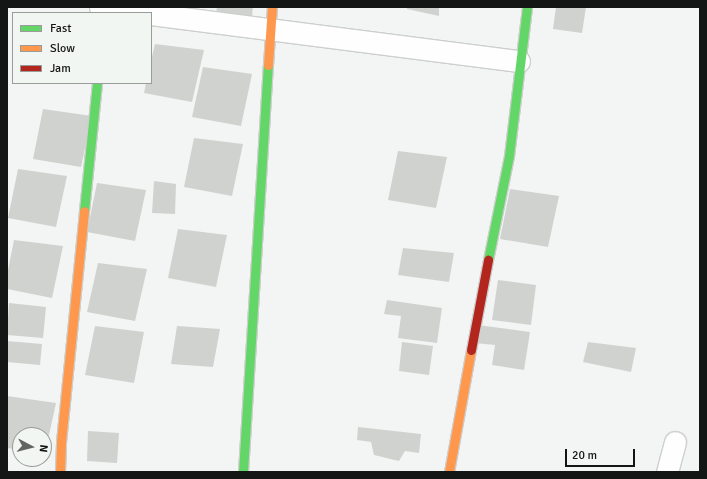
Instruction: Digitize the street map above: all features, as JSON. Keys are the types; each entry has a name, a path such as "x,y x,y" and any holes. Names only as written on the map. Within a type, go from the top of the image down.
{"street":[{"path":"243,472 272,7"},
{"path":"449,472 482,290 509,156 519,61 527,7"},
{"path":"104,9 134,12"},
{"path":"152,14 270,31 519,61"},
{"path":"60,472 61,442 97,84"},
{"path":"667,472 675,442"}],"building":[{"path":"217,7 253,7 251,24 215,19"},
{"path":"407,7 439,7 439,16 407,9"},
{"path":"556,7 586,7 582,33 553,29"},
{"path":"155,44 204,50 192,102 144,93 146,84 152,84 152,57"},
{"path":"203,67 252,74 241,126 192,117"},
{"path":"43,109 92,116 81,167 33,159"},
{"path":"194,138 243,144 232,196 184,187"},
{"path":"398,151 447,157 436,208 388,200"},
{"path":"18,169 67,176 56,227 8,218"},
{"path":"154,181 176,184 175,214 152,213"},
{"path":"97,183 146,190 135,241 87,232"},
{"path":"510,189 559,196 548,247 500,239"},
{"path":"178,229 227,235 216,287 168,278"},
{"path":"14,240 63,246 52,298 7,289 7,275"},
{"path":"403,248 454,253 449,282 398,275"},
{"path":"98,263 147,269 135,321 87,312"},
{"path":"498,280 536,285 531,325 492,320"},
{"path":"387,300 442,308 437,343 398,338 401,316 384,314"},
{"path":"9,303 46,307 43,338 7,335"},
{"path":"478,325 530,332 524,370 492,365 495,345 475,343"},
{"path":"95,326 144,332 134,383 85,375"},
{"path":"177,326 220,329 213,367 171,364"},
{"path":"7,341 42,344 40,365 7,362"},
{"path":"402,342 433,346 429,375 399,371"},
{"path":"588,342 636,348 631,372 583,362"},
{"path":"7,396 56,403 51,427 12,427 12,449 7,448"},
{"path":"358,427 421,434 419,453 405,451 399,461 374,455 371,442 357,440"},
{"path":"88,431 119,433 117,463 87,461"}],"traffic: fast":[{"path":"488,260 509,156 527,7"},
{"path":"243,472 268,65"},
{"path":"84,211 97,84"}],"traffic: slow":[{"path":"268,65 272,7"},
{"path":"60,472 61,442 84,211"},
{"path":"449,472 471,350"}],"traffic: jam":[{"path":"471,350 488,260"}]}
